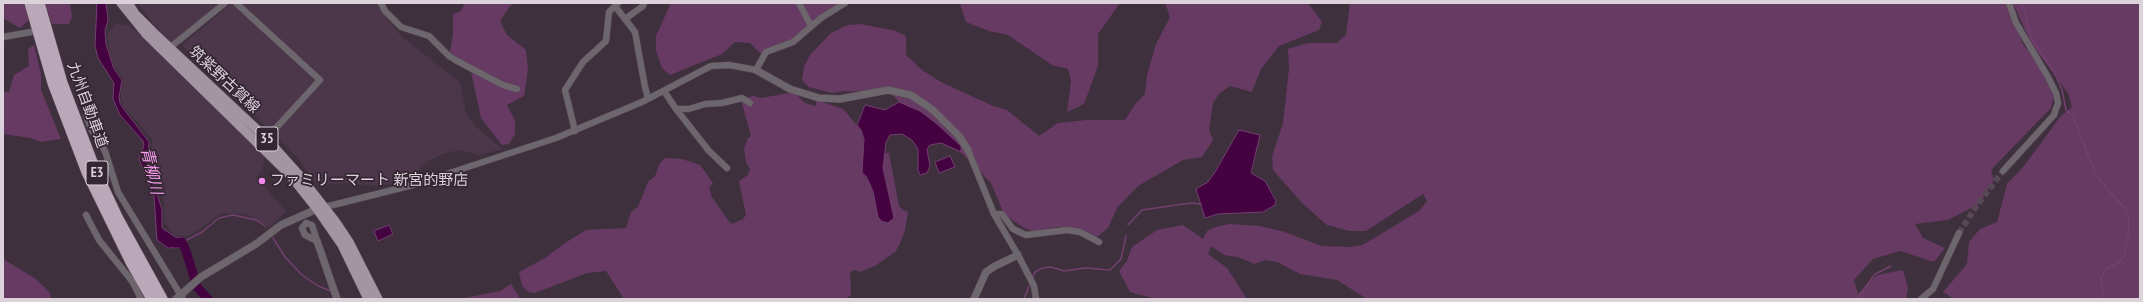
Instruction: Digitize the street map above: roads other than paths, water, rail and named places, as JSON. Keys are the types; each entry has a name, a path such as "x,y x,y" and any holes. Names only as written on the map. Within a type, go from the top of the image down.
{"highway":[{"name":"九州自動車道","path":"30,3 37,26 45,41 95,170 118,219 162,299"},
{"name":"九州自動車道","path":"37,26 39,3"},
{"name":"九州自動車道","path":"45,41 58,97 87,172 127,256 152,299"}],"main road":[{"name":"筑紫野古賀線","path":"121,3 146,34 167,50"},
{"name":"筑紫野古賀線","path":"128,3 135,14 167,50 263,141 321,208 349,242 378,299"},
{"name":"筑紫野古賀線","path":"321,208 342,245 368,299"}],"street":[{"path":"167,50 225,3"},
{"path":"236,3 320,80 263,141"},
{"path":"381,3 388,15 400,27 429,36 448,56 503,85 517,90"},
{"path":"625,19 644,3"},
{"path":"799,3 810,26"},
{"path":"756,70 766,52 793,42 810,26 845,3"},
{"path":"2003,171 2054,115 2058,103 2051,82 2016,22 2009,3"},
{"path":"575,131 565,90 583,62 606,41 609,12 617,5 638,39 645,88 648,98"},
{"path":"3,37 37,26"},
{"path":"86,115 91,128 105,151 118,192 180,298 192,284 201,277 256,244 281,225 321,208 413,185 575,131 664,91 711,66 729,65 756,70 790,89 819,98 840,99 888,90 911,94 933,110 959,136 968,150 994,214 1034,286 1036,299"},
{"path":"664,91 709,152 727,168"},
{"path":"676,109 689,109 705,104 722,103 742,98 750,103"},
{"path":"994,214 1002,214 1014,229 1026,235 1067,230 1080,232 1099,242"},
{"path":"86,215 99,240 132,281 141,299"},
{"path":"1921,299 1933,289 1959,233"},
{"path":"317,241 337,299"},
{"path":"974,299 986,272 1018,255"}],"waterway":[{"path":"2020,3 2025,11 2031,38 2054,72 2062,90 2066,110 2073,116 2095,173 2128,212 2129,232 2124,255 2119,263 2107,268 2101,278 2104,299"},
{"path":"1128,225 1142,210 1191,203 1201,204"},
{"path":"185,241 202,232 219,218 233,215 256,220 265,226"},
{"path":"1033,277 1035,272 1042,268 1051,267 1064,271 1085,268 1110,270 1121,259 1126,236"},
{"path":"273,238 285,257 302,275 318,286 331,291"},
{"name":"青柳川","path":"176,243 182,242 197,287 208,299"},
{"path":"1857,299 1875,274 1891,266"},
{"path":"1024,299 1029,286"}],"tunnel":[{"path":"1959,233 1975,208 2003,171"}],"place":[{"name":"ファミリーマート 新宮的野店","path":"262,181"}]}
